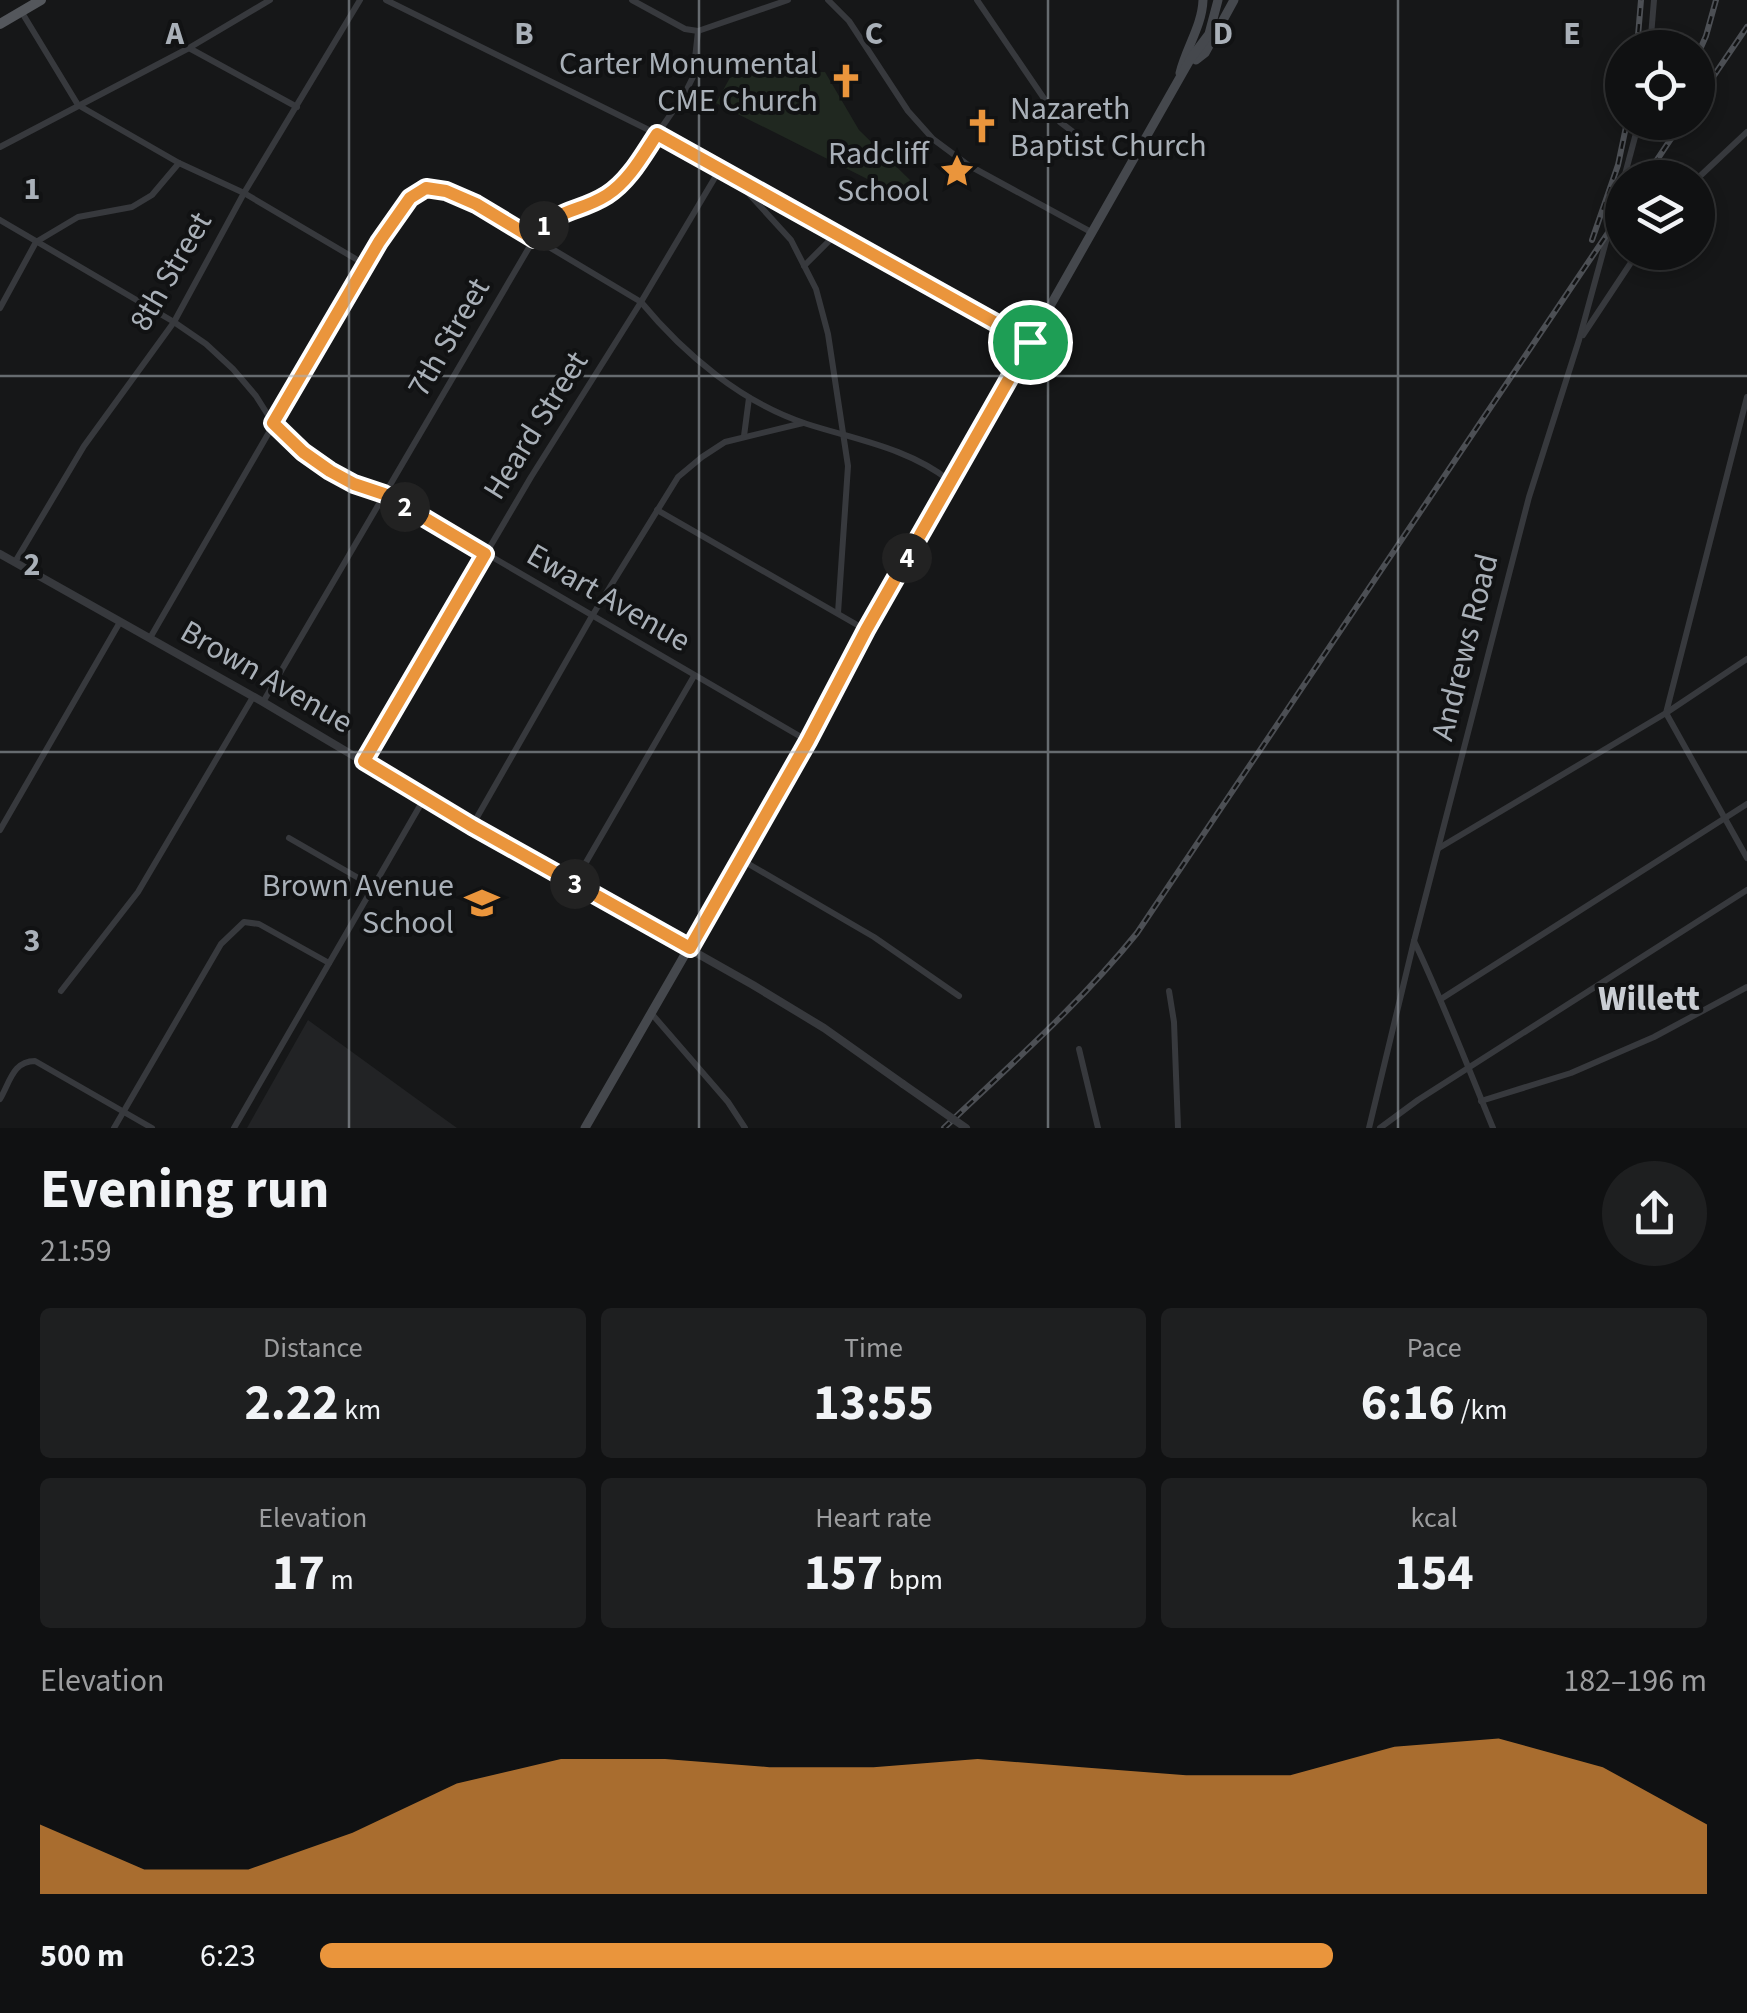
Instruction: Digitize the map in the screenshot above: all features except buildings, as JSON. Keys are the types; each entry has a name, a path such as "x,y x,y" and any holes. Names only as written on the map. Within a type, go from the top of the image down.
{"main road":[{"path":"0,24 41,0"},
{"path":"1177,84 1182,60 1206,0"},
{"path":"1192,58 1207,13 1206,0"},
{"path":"585,1128 808,741 866,630 1091,232 1183,72 1210,34 1218,0"},
{"path":"1183,72 1204,53 1234,0"}],"street":[{"path":"0,147 189,48 270,0"},
{"name":"8th Street","path":"15,562 84,446 174,322 244,192 360,0"},
{"path":"386,0 657,134 1030,342"},
{"path":"632,0 686,29 698,31 785,1"},
{"path":"828,0 849,22 908,111 933,139 968,166 1091,232"},
{"path":"977,0 1060,122 1077,135"},
{"path":"1652,30 1654,0"},
{"path":"21,12 78,105 179,162 244,192 366,264"},
{"name":"7th Street","path":"263,702 534,239 546,222 606,196 621,184 684,95 692,77 698,31"},
{"path":"189,48 297,107"},
{"path":"1715,162 1747,132"},
{"path":"0,308 36,242 78,217 132,207 152,195 179,162"},
{"name":"Heard Street","path":"364,761 720,169"},
{"path":"732,176 791,240 816,288 828,334 848,466 838,612"},
{"path":"150,638 366,264 410,198 426,188 446,191 476,204 641,302 688,351 749,398 803,423 901,452 933,467 952,482"},
{"name":"Ewart Avenue","path":"0,220 206,344 256,396 273,423 330,471 384,494 808,741"},
{"path":"804,266 837,234"},
{"name":"Andrews Road","path":"1370,1128 1414,941 1529,497 1605,245"},
{"path":"1579,340 1626,270"},
{"path":"744,436 749,398"},
{"path":"1747,398 1666,713 1747,858"},
{"path":"472,826 592,616 678,477 725,442 803,423"},
{"path":"656,510 866,630"},
{"name":"Brown Avenue","path":"0,554 690,948 824,1028 966,1128"},
{"path":"0,830 120,622"},
{"path":"1438,848 1666,713 1747,659"},
{"path":"574,884 694,676"},
{"path":"61,991 138,892 252,697"},
{"path":"234,1128 425,797"},
{"path":"1441,999 1747,804"},
{"path":"289,838 374,887"},
{"path":"740,859 874,937 959,996"},
{"path":"1380,1128 1747,890"},
{"path":"114,1128 221,944 238,926 244,922 259,924 329,964"},
{"path":"1414,941 1492,1128"},
{"path":"1481,1101 1571,1073 1654,1038 1747,988"},
{"path":"1169,990 1177,1062 1178,1128"},
{"path":"651,1013 728,1102 745,1128"},
{"path":"1079,1049 1098,1128"},
{"path":"1,1098 18,1065 35,1061 152,1128"}],"shaded area":[{"path":"825,72 859,130 910,180 901,196 716,103 732,74"},
{"path":"308,1020 432,1110 457,1128 247,1128"}],"railway":[{"path":"1638,30 1641,0"},
{"path":"1708,30 1716,0"},
{"path":"1715,74 1747,27"},
{"path":"1592,240 1623,140"},
{"path":"1657,160 1670,140"},
{"path":"944,1128 1068,1010 1137,933 1605,237"}],"place":[{"name":"Carter Monumental CME Church","path":"846,81"},
{"name":"Nazareth Baptist Church","path":"982,126"},
{"name":"Radcliff School","path":"957,171"},
{"name":"Brown Avenue School","path":"482,903"}],"district":[{"name":"Willett","path":"1649,998"}],"route":[{"path":"657,134 1030,342 690,948 364,761 485,554 384,494 330,471 273,423 379,242 410,198 426,188 446,191 534,239 546,222 606,196 621,184 657,134"}]}
